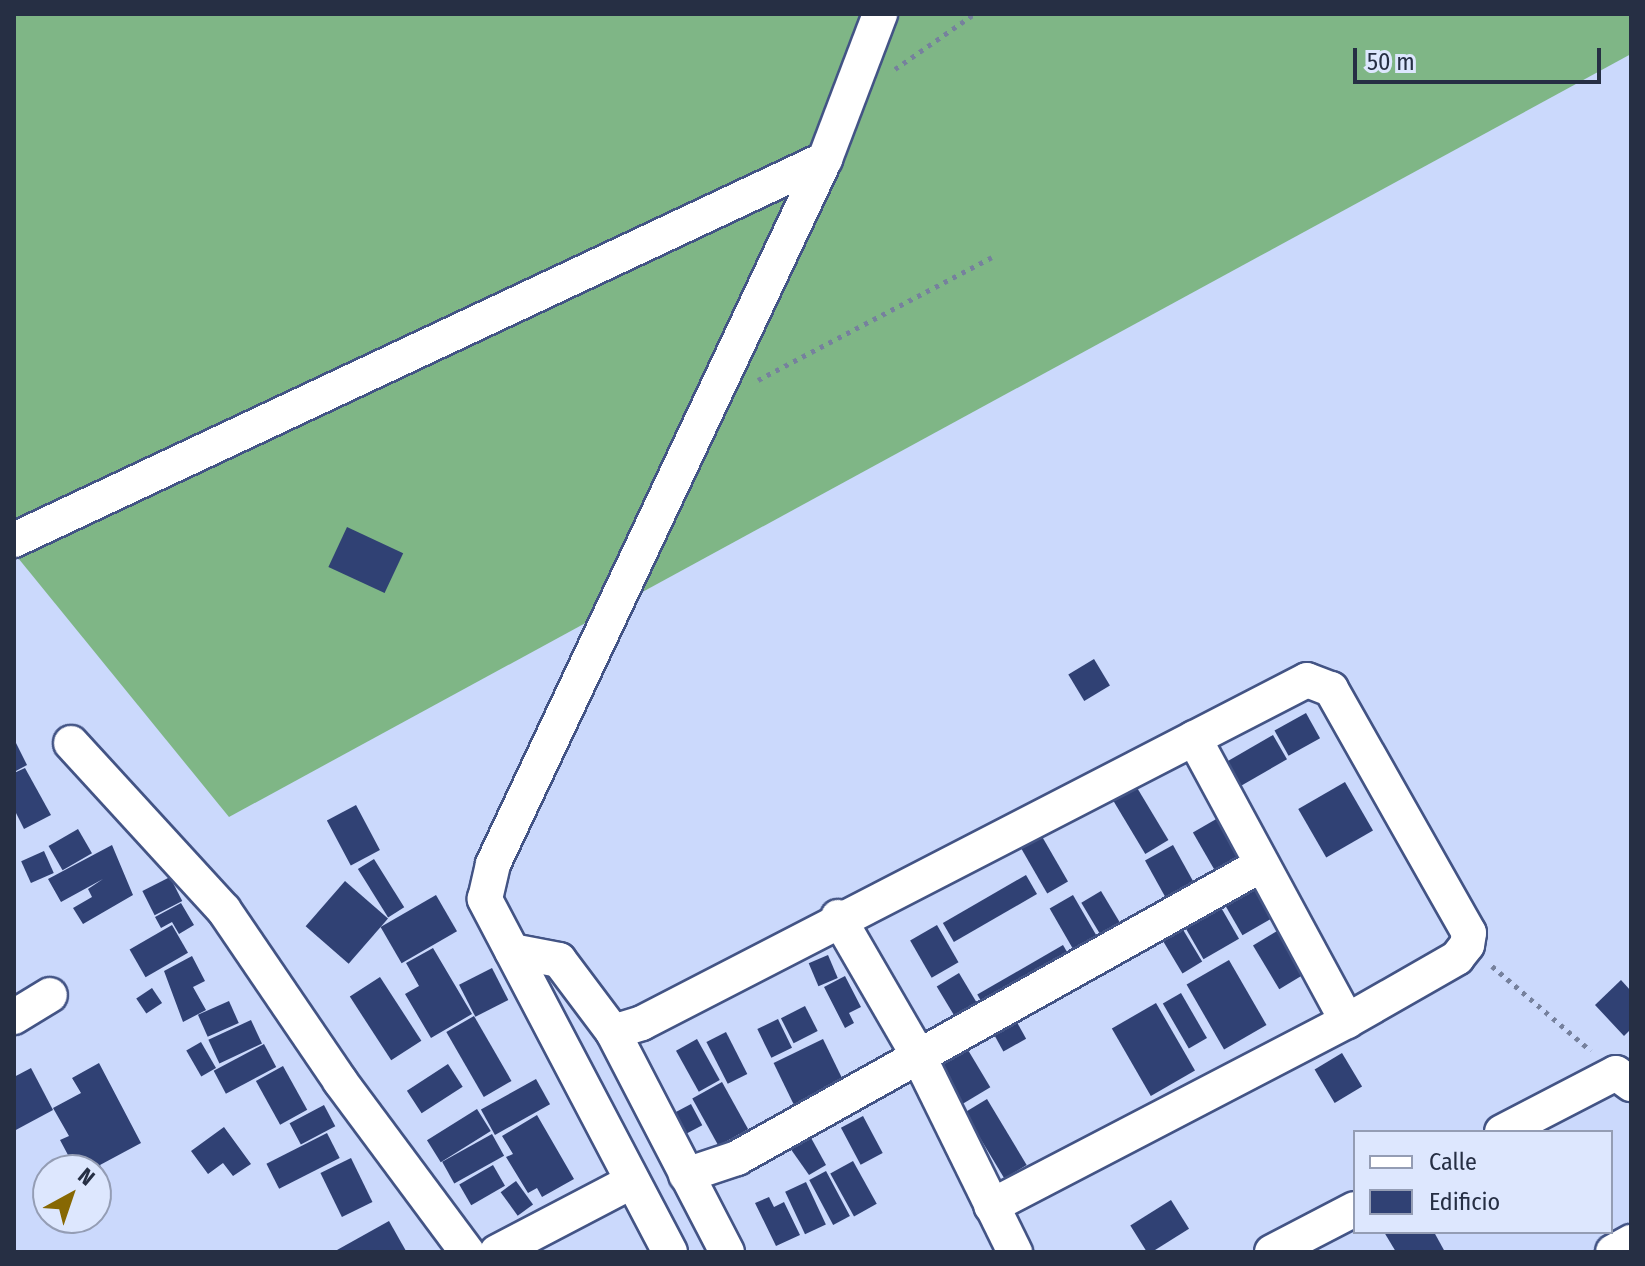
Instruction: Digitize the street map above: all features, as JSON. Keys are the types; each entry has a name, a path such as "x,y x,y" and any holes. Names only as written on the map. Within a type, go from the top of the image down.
{"street":[{"path":"670,1252 485,899 493,864 825,159 880,14"},
{"path":"14,540 825,159"},
{"path":"613,1032 642,1023 838,917 1307,680 1331,689 1469,933 1467,945 1457,958 1347,1021 991,1206"},
{"path":"1194,738 1347,1021"},
{"path":"71,743 224,910 340,1081 467,1252"},
{"path":"686,1175 737,1158 1261,865"},
{"path":"838,917 918,1055 1015,1252"},
{"path":"512,951 559,960 613,1032 727,1252"},
{"path":"14,1017 50,995"},
{"path":"1507,1130 1624,1078"},
{"path":"497,1252 631,1182"},
{"path":"1272,1252 1353,1210"},
{"path":"1613,1252 1631,1242"}],"path":[{"path":"846,105 974,14"},
{"path":"707,406 992,257"},
{"path":"1467,945 1624,1078"}],"green space":[{"path":"14,14 1631,14 1631,54 229,817 14,553"}],"building":[{"path":"347,527 403,553 385,593 328,567"},
{"path":"1094,659 1110,686 1084,701 1068,674"},
{"path":"1306,713 1320,738 1289,756 1275,730"},
{"path":"1273,735 1287,759 1238,788 1224,764"},
{"path":"14,739 27,765 14,772"},
{"path":"25,768 51,815 24,829 14,809 14,773"},
{"path":"1345,782 1373,830 1326,857 1298,809"},
{"path":"1136,786 1168,840 1145,854 1113,800"},
{"path":"356,805 380,850 351,866 327,820"},
{"path":"1218,818 1241,858 1216,872 1193,832"},
{"path":"78,829 92,853 63,870 49,846"},
{"path":"1040,833 1068,881 1047,893 1019,845"},
{"path":"112,845 133,895 83,924 73,908 92,897 88,889 103,879 61,902 48,879"},
{"path":"1173,845 1196,886 1168,902 1145,861"},
{"path":"44,851 54,873 31,883 21,861"},
{"path":"374,859 404,907 388,917 358,869"},
{"path":"1026,875 1037,894 954,942 943,923"},
{"path":"170,877 182,901 155,915 142,891"},
{"path":"345,881 388,918 349,964 306,926"},
{"path":"1255,883 1274,917 1242,935 1223,902"},
{"path":"1101,891 1121,924 1101,936 1081,903"},
{"path":"436,895 457,931 402,963 381,927"},
{"path":"1073,895 1097,937 1074,950 1050,908"},
{"path":"181,903 194,925 179,934 172,922 161,928 155,917"},
{"path":"1219,904 1239,939 1203,959 1183,924"},
{"path":"1179,923 1202,962 1182,973 1159,935"},
{"path":"172,925 188,953 146,977 130,950"},
{"path":"937,925 958,962 932,978 910,940"},
{"path":"1277,931 1303,975 1279,989 1253,945"},
{"path":"1063,945 1073,962 987,1012 977,994"},
{"path":"433,948 472,1014 431,1038 405,994 419,986 406,963"},
{"path":"828,955 838,978 818,986 809,963"},
{"path":"192,956 205,981 193,987 206,1010 183,1022 164,971"},
{"path":"1229,960 1266,1025 1224,1049 1187,984"},
{"path":"492,968 508,1000 475,1017 459,985"},
{"path":"959,973 980,1008 958,1022 937,986"},
{"path":"845,976 861,1007 849,1013 854,1023 845,1028 824,987"},
{"path":"380,977 421,1041 391,1060 350,997"},
{"path":"1621,980 1631,991 1631,1029 1624,1036 1595,1005"},
{"path":"152,988 162,1003 146,1014 136,999"},
{"path":"1181,993 1207,1038 1189,1049 1163,1004"},
{"path":"229,1001 239,1023 208,1037 198,1015"},
{"path":"1156,1003 1195,1071 1151,1096 1112,1028"},
{"path":"805,1006 818,1031 794,1043 781,1018"},
{"path":"474,1016 512,1081 484,1097 446,1032"},
{"path":"1014,1017 1026,1039 1003,1051 991,1030"},
{"path":"778,1019 792,1048 771,1058 757,1029"},
{"path":"251,1020 262,1044 219,1063 208,1040"},
{"path":"726,1032 747,1074 728,1084 706,1042"},
{"path":"697,1039 720,1080 699,1092 676,1051"},
{"path":"823,1039 847,1088 798,1113 774,1063"},
{"path":"962,1040 990,1087 961,1105 933,1058"},
{"path":"201,1042 216,1068 201,1076 186,1050"},
{"path":"264,1044 276,1067 226,1094 214,1071"},
{"path":"1342,1053 1362,1086 1335,1103 1315,1069"},
{"path":"99,1063 141,1143 112,1159 112,1154 67,1154 60,1140 69,1136 53,1108 81,1093 72,1078"},
{"path":"448,1064 463,1087 422,1113 407,1091"},
{"path":"283,1066 307,1110 280,1125 256,1081"},
{"path":"31,1068 53,1110 14,1131 14,1077"},
{"path":"536,1079 550,1104 495,1135 481,1110"},
{"path":"722,1082 748,1129 718,1146 692,1098"},
{"path":"987,1099 1027,1165 1004,1178 965,1112"},
{"path":"691,1104 702,1125 682,1136 671,1115"},
{"path":"324,1105 335,1126 301,1145 290,1123"},
{"path":"477,1109 491,1131 441,1162 427,1140"},
{"path":"537,1115 574,1179 542,1197 537,1188 528,1193 506,1157 513,1154 502,1136"},
{"path":"863,1116 883,1153 861,1165 841,1128"},
{"path":"224,1127 251,1164 233,1176 223,1163 208,1174 191,1151"},
{"path":"327,1133 340,1158 279,1189 266,1164"},
{"path":"492,1134 504,1156 454,1183 442,1162"},
{"path":"810,1136 826,1165 809,1175 790,1148"},
{"path":"351,1158 372,1202 342,1217 320,1173"},
{"path":"853,1161 877,1204 854,1216 830,1174"},
{"path":"493,1165 505,1186 471,1205 459,1184"},
{"path":"826,1171 850,1216 833,1225 809,1180"},
{"path":"516,1181 533,1204 518,1216 501,1192"},
{"path":"806,1182 826,1225 805,1234 785,1192"},
{"path":"769,1197 774,1207 784,1202 800,1235 776,1246 755,1203"},
{"path":"1171,1200 1189,1229 1152,1252 1147,1252 1130,1225"},
{"path":"389,1221 406,1251 338,1252 337,1250"},
{"path":"1385,1234 1435,1234 1445,1252 1396,1252"}]}
